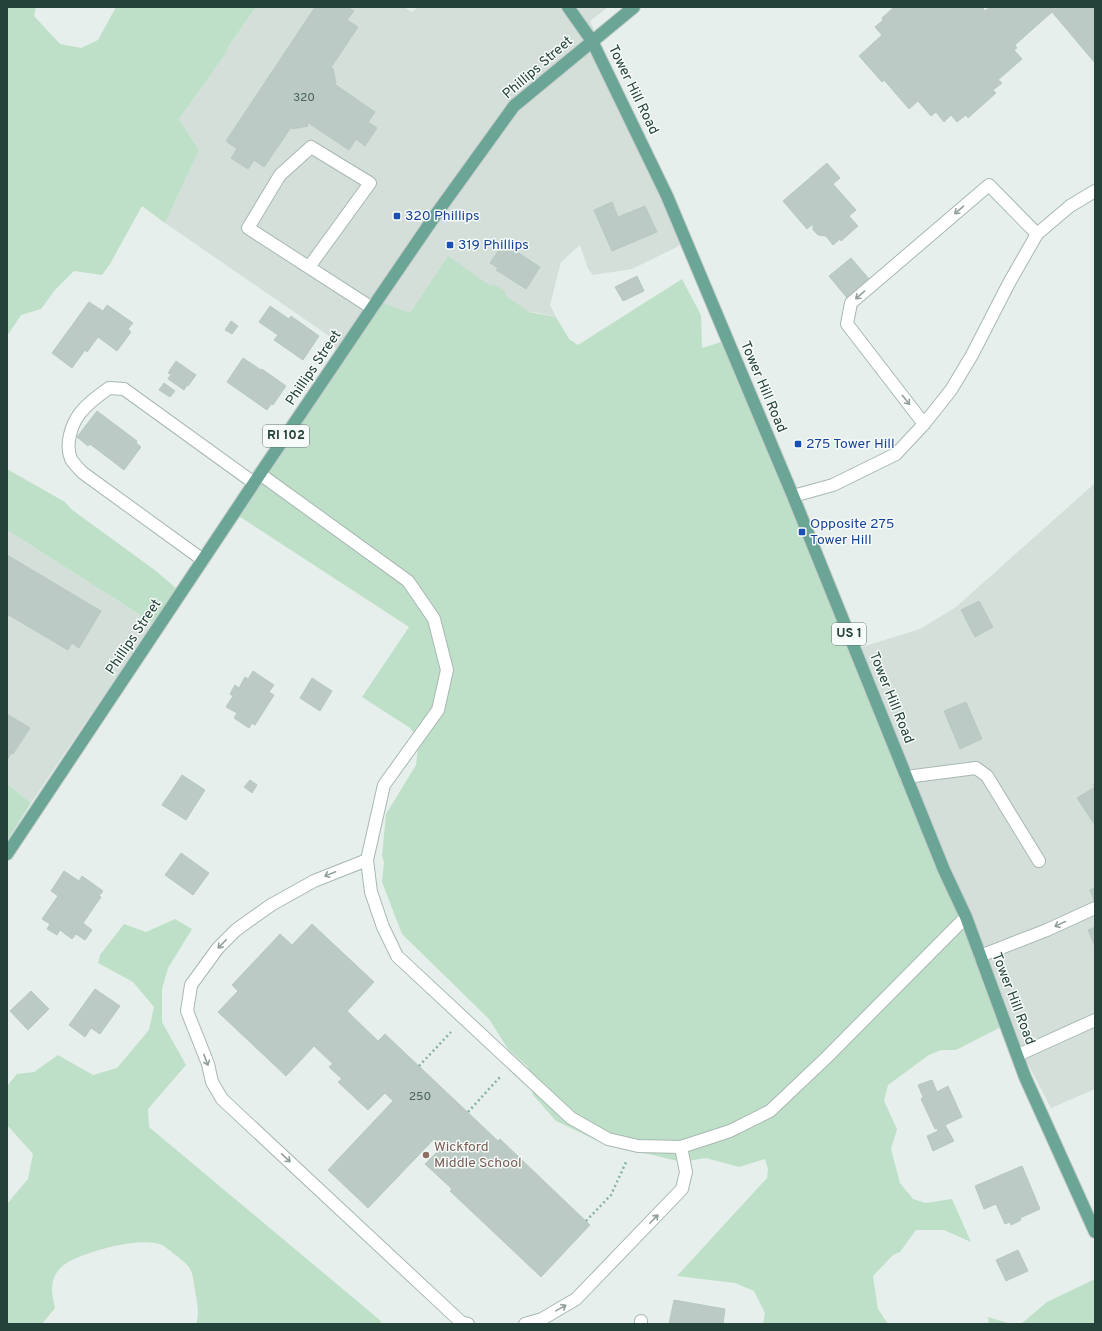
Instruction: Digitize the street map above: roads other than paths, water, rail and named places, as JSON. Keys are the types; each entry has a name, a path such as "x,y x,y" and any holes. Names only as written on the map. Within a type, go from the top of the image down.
{"main road":[{"name":"Tower Hill Road","path":"568,7 592,41 667,196 793,496 944,870 966,917 1025,1077 1095,1232"},
{"name":"RI 102","path":"592,41 634,7"},
{"name":"Phillips Street","path":"7,854 257,479 439,210 514,106 592,41"}],"lane":[{"path":"309,267 370,182 311,147 280,175 248,228 372,308"},
{"path":"924,424 847,324 850,303 989,185 1037,234"},
{"path":"793,496 833,485 896,454 924,424 951,390 1037,234 1070,206 1095,190"},
{"path":"203,560 83,474 71,459 68,443 72,427 80,413 88,404 109,388 124,389 408,581 434,619 446,670 438,710 384,785 366,860 371,892 383,927 397,956 571,1118 608,1139 638,1146 681,1147 730,1131 770,1111 826,1058 966,917"},
{"path":"906,777 976,768 987,776 1039,860"},
{"path":"366,860 314,881 271,905 236,930 218,948 191,985 187,1011 208,1064 212,1082 222,1099 461,1322 468,1324"},
{"path":"980,956 1047,930 1095,908"},
{"path":"1018,1055 1095,1020"},
{"path":"525,1324 542,1319 576,1299 682,1190 686,1172 681,1147"}],"place":[{"name":"320 Phillips","path":"397,216"},
{"name":"319 Phillips","path":"450,245"},
{"name":"275 Tower Hill","path":"798,444"},
{"name":"Opposite 275 Tower Hill","path":"802,532"},
{"name":"Wickford Middle School","path":"426,1155"}]}
